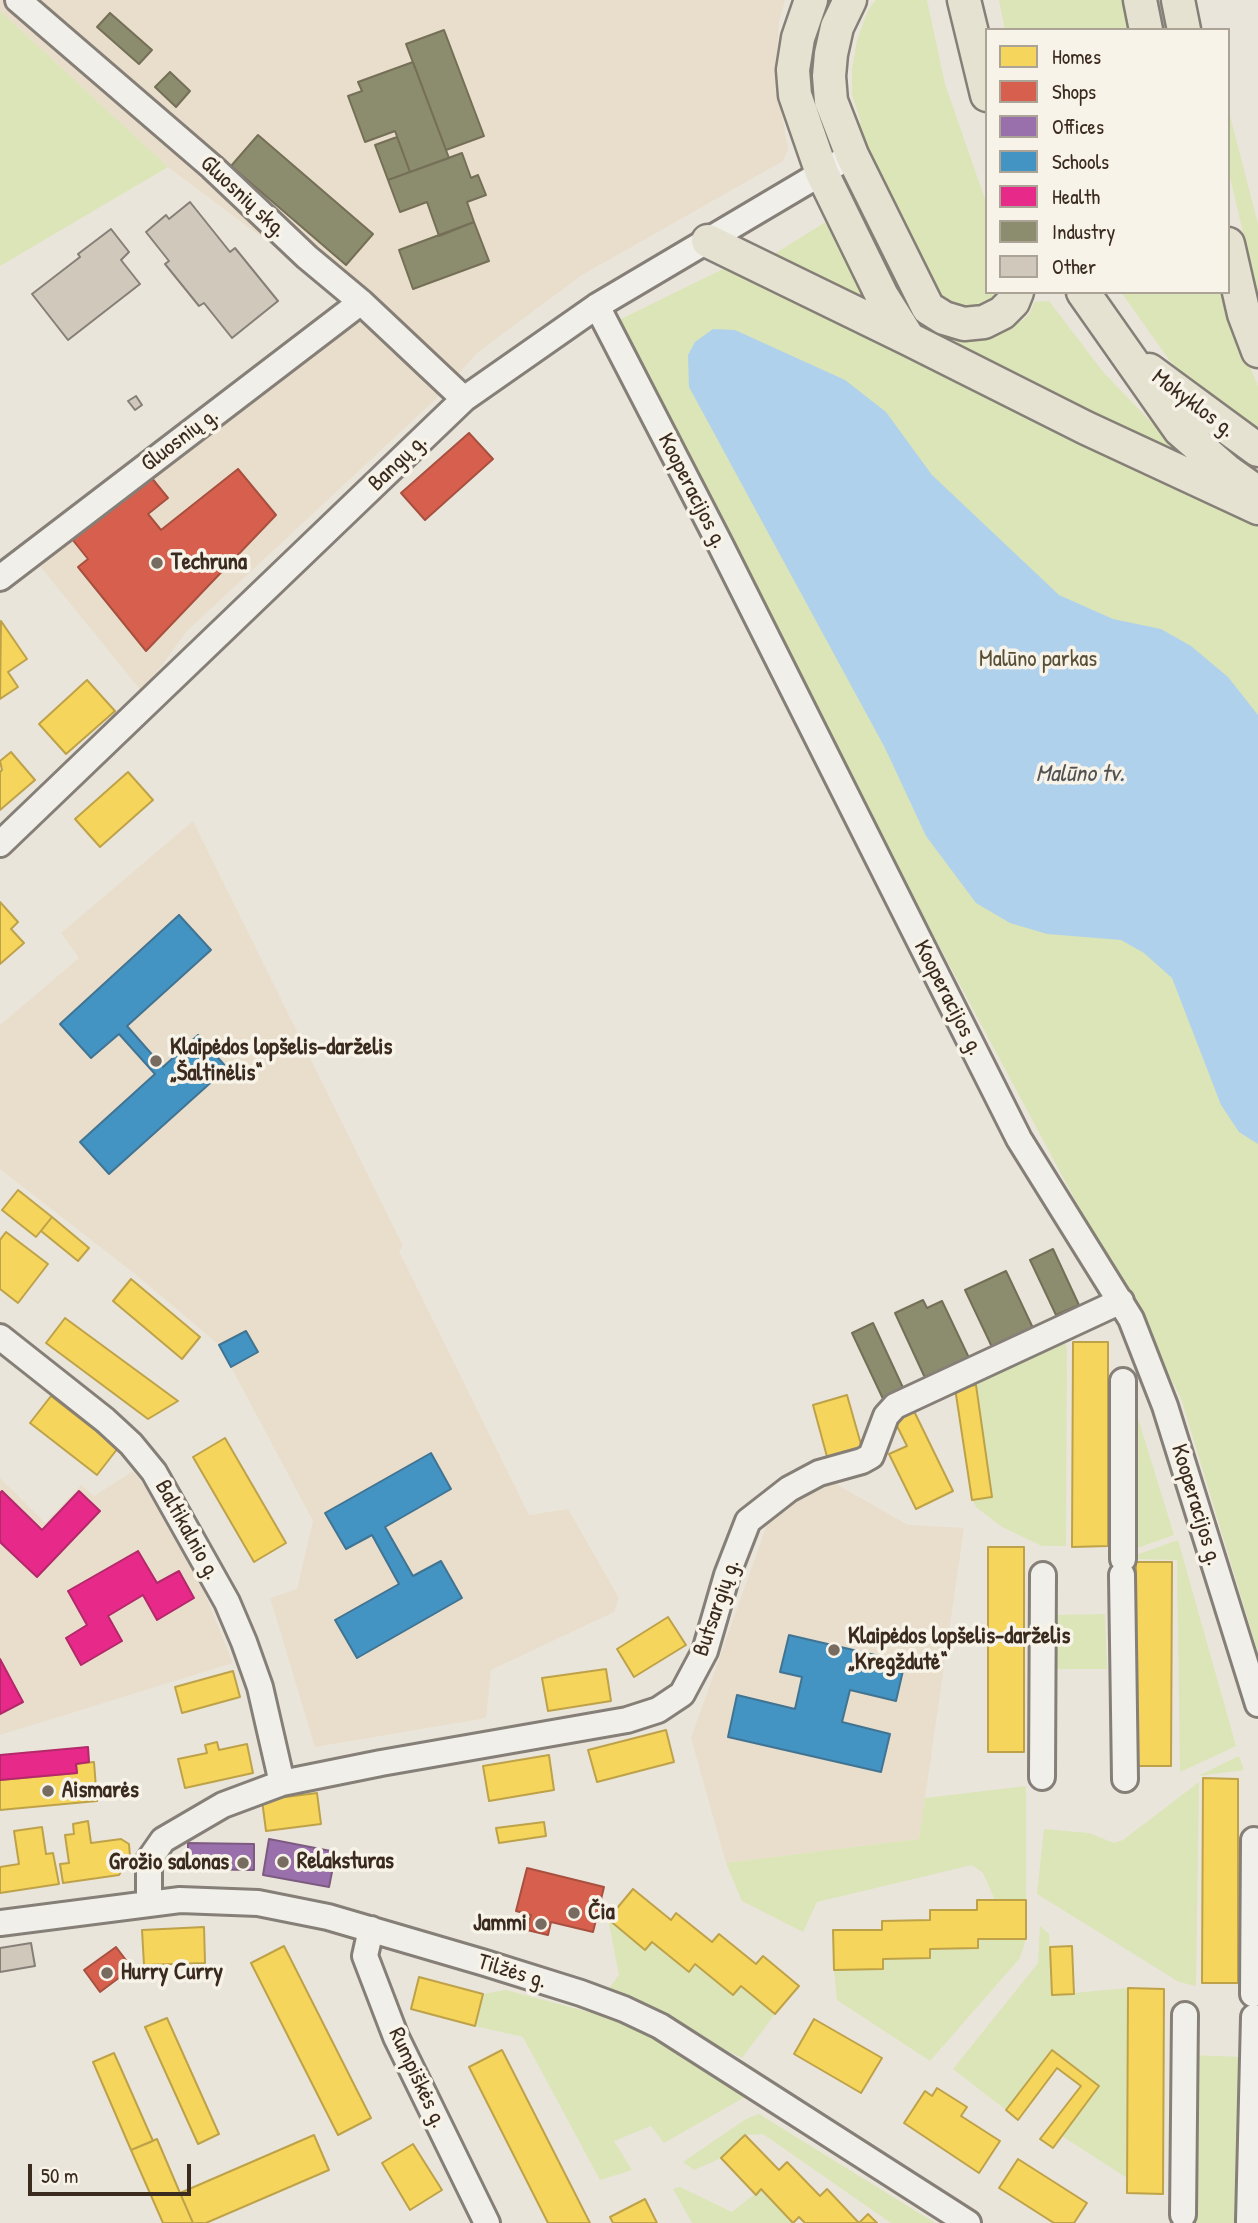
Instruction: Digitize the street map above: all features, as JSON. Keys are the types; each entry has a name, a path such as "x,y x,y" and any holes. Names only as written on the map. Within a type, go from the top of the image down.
{"main road":[{"path":"811,0 797,38 793,70 795,95 822,173 882,296 909,338"},
{"path":"850,0 837,27 829,76 831,101 852,155 928,308 944,318 964,324 984,322 1002,313 1013,302 1016,294"},
{"path":"964,0 985,87"},
{"path":"1140,0 1146,28"},
{"path":"1178,0 1184,28"},
{"path":"708,241 909,338 1086,428 1258,508"},
{"path":"1230,253 1244,314 1258,351"},
{"name":"Mokyklos g.","path":"1084,294 1180,430 1227,471 1258,493"},
{"name":"Mokyklos g.","path":"1129,355 1258,450"}],"street":[{"name":"Gluosnių skg.","path":"18,0 212,167 464,399"},
{"name":"Bangų g.","path":"0,844 464,399 597,306 852,155"},
{"name":"Gluosnių g.","path":"0,578 361,302"},
{"name":"Kooperacijos g.","path":"597,306 1019,1139 1131,1320 1165,1406 1258,1704"},
{"name":"Butsargių g.","path":"149,1903 149,1860 163,1840 223,1805 282,1783 627,1720 658,1710 682,1694 705,1651 727,1575 748,1521 789,1489 819,1473 871,1456 886,1416 895,1406 1121,1301"},
{"name":"Baltikalnio g.","path":"0,1337 105,1420 131,1444 154,1472 228,1602 260,1687 282,1783"},
{"path":"1123,1381 1125,1779"},
{"path":"1042,1777 1043,1575"},
{"path":"1249,2221 1254,1840"},
{"name":"Tilžės g.","path":"0,1923 180,1900 258,1903 294,1909 371,1929 581,1993 660,2026 968,2223"},
{"name":"Rumpiškės g.","path":"371,1929 365,1956 392,2026 487,2223"},
{"path":"1184,2215 1185,2015"}],"shaded area":[{"path":"0,0 785,0 779,22 777,53 780,102 788,150 783,161 582,275 477,353 439,396 187,631 142,692 22,544 347,301 168,167 0,11"},
{"path":"193,821 403,1246 399,1251 529,1515 568,1509 619,1598 614,1612 491,1670 486,1718 315,1747 270,1598 297,1589 313,1521 231,1367 258,1352 246,1331 219,1345 135,1274 0,1169 0,1025 79,958 61,933"},
{"path":"133,1471 160,1506 203,1589 233,1663 0,1735 0,1478 45,1523 81,1485 94,1496"},
{"name":"Klaipėdos lopšelis-darželis „Kregždutė“","path":"829,1480 908,1525 964,1528 919,1839 726,1863 691,1738 768,1522"}],"green space":[{"path":"876,0 927,0 945,84 985,199 985,294 1002,294 980,312 942,306 853,127 861,122 852,95 852,70 857,40 868,10"},
{"path":"999,0 1126,0 1132,28 1005,28"},
{"path":"0,11 168,167 0,266"},
{"path":"1230,116 1258,224 1258,296 1230,177"},
{"path":"861,201 907,296 976,338 999,333 1023,320 1030,313 1034,302 1049,301 1104,373 1182,454 1154,444 918,325 905,312 854,204"},
{"path":"829,220 867,300 865,301 771,256"},
{"name":"Malūno parkas","path":"730,268 1258,521 1258,1653 1181,1398 889,852 619,320"},
{"path":"1122,294 1224,294 1229,318 1258,386 1258,435 1219,407 1170,361"},
{"path":"1063,1338 1067,1349 1066,1546 1042,1546 1002,1527 977,1508 972,1500 992,1497 976,1385"},
{"path":"1134,1405 1174,1535 1132,1550"},
{"path":"1178,1540 1236,1746 1180,1772 1177,1560 1136,1559 1136,1555"},
{"path":"1105,1614 1107,1669 1050,1669 1052,1615"},
{"path":"1239,1756 1244,1770 1198,1776"},
{"path":"1199,1782 1196,1986 1179,1982 1037,1894 1044,1829 1089,1833 1114,1843 1123,1840"},
{"path":"1026,1786 1026,1900 995,1900 983,1873 972,1865 817,1902 803,1932 742,1901 726,1863 919,1839 925,1798"},
{"path":"608,1919 645,1950 652,1942 689,1971 695,1964 741,1986 775,2014 742,2058 607,1991 619,1975"},
{"path":"1040,1926 1049,1934 1052,1995 1128,1988 1127,2178 1062,2136 1099,2086 1052,2051 1006,2110 953,2069 1038,1963"},
{"path":"978,1939 1026,1939 1020,1958 930,2061 837,2000 834,1970 882,1969 883,1959 929,1958 930,1949 977,1948"},
{"path":"506,1990 634,2024 745,2097 664,2143 651,2126 614,2141 632,2170 600,2180 523,2037 475,2026 483,1994"},
{"path":"1193,2055 1240,2057 1242,2223 1191,2223"},
{"path":"759,2114 935,2223 891,2223 763,2134 745,2135 721,2158 694,2170 683,2162 746,2119"},
{"path":"680,2187 732,2212 761,2189 793,2223 692,2223 673,2189"}],"water":[{"name":"Malūno tv.","path":"713,329 735,330 845,380 886,412 932,475 1059,595 1113,619 1161,629 1191,646 1228,677 1258,715 1258,1144 1239,1132 1221,1105 1172,978 1144,953 1121,940 1047,934 1010,923 976,903 926,836 885,748 689,387 688,355 695,342"}],"building: Homes":[{"path":"1,621 27,659 8,672 18,687 0,699"},
{"path":"87,680 115,711 66,754 39,724"},
{"path":"11,752 35,780 0,810 0,761"},
{"path":"128,772 153,800 100,847 75,819"},
{"path":"0,902 18,922 11,929 24,943 0,964"},
{"path":"18,1190 52,1217 36,1237 2,1210"},
{"path":"52,1217 89,1248 78,1261 41,1231"},
{"path":"6,1232 48,1264 18,1303 0,1289 0,1240"},
{"path":"131,1279 200,1337 182,1359 113,1301"},
{"path":"65,1318 178,1401 148,1419 46,1343"},
{"path":"1073,1342 1108,1342 1108,1546 1072,1547"},
{"path":"976,1385 992,1497 972,1500 955,1388"},
{"path":"847,1395 864,1455 829,1464 813,1405"},
{"path":"51,1396 118,1448 97,1475 30,1423"},
{"path":"912,1407 953,1491 916,1509 889,1454 907,1446 892,1416"},
{"path":"225,1438 286,1543 254,1562 193,1457"},
{"path":"988,1547 1024,1547 1024,1752 988,1752"},
{"path":"1136,1562 1172,1562 1171,1766 1135,1766"},
{"path":"668,1617 686,1645 634,1677 617,1649"},
{"path":"606,1669 611,1701 548,1711 542,1678"},
{"path":"233,1671 240,1697 182,1713 175,1687"},
{"path":"666,1730 674,1762 597,1782 588,1750"},
{"path":"217,1742 219,1750 247,1744 253,1773 185,1788 178,1759 207,1753 205,1745"},
{"path":"549,1755 554,1790 489,1801 483,1766"},
{"name":"Aismarės","path":"94,1762 97,1801 0,1810 0,1780 77,1773 76,1764"},
{"path":"1203,1778 1238,1779 1238,1983 1202,1983"},
{"path":"317,1793 321,1824 266,1831 262,1800"},
{"path":"88,1821 91,1843 121,1839 129,1844 130,1857 119,1875 63,1883 60,1864 69,1863 65,1835 74,1834 73,1824"},
{"path":"544,1822 546,1836 499,1843 496,1828"},
{"name":"Aismarės","path":"42,1827 46,1854 53,1853 59,1884 0,1893 0,1867 19,1864 14,1831"},
{"path":"633,1889 671,1920 676,1913 712,1942 719,1934 756,1964 763,1956 799,1986 775,2014 741,1986 733,1995 695,1964 689,1972 652,1942 645,1950 608,1919"},
{"path":"977,1900 1026,1900 1026,1939 978,1939 978,1948 930,1949 930,1958 883,1959 883,1969 834,1970 833,1930 882,1930 882,1921 930,1920 930,1910 977,1910"},
{"path":"204,1927 205,1963 144,1965 142,1930"},
{"path":"284,1946 371,2118 338,2135 251,1963"},
{"path":"1072,1946 1074,1994 1052,1995 1050,1947"},
{"path":"419,1977 483,1994 475,2026 411,2009"},
{"path":"1128,1988 1164,1989 1163,2194 1127,2193"},
{"path":"167,2018 219,2134 198,2144 145,2027"},
{"path":"814,2019 882,2058 861,2093 794,2054"},
{"path":"502,2050 590,2223 548,2223 469,2067"},
{"path":"1052,2050 1099,2086 1053,2148 1040,2139 1081,2086 1057,2068 1018,2120 1006,2110"},
{"path":"114,2053 153,2141 131,2150 93,2062"},
{"path":"937,2088 967,2107 961,2116 1000,2141 979,2173 904,2123 925,2091 932,2096"},
{"path":"314,2135 329,2170 206,2223 193,2223 180,2193"},
{"path":"745,2135 779,2170 787,2162 820,2196 827,2189 859,2223 805,2223 799,2217 793,2223 761,2189 756,2195 721,2158"},
{"path":"157,2139 193,2223 163,2223 131,2150"},
{"path":"413,2144 442,2190 410,2210 382,2163"},
{"path":"1018,2159 1087,2203 1074,2223 1054,2223 999,2188"},
{"path":"645,2199 657,2223 613,2223 610,2217"},
{"path":"868,2214 877,2223 859,2223"}],"building: Shops":[{"path":"469,433 493,459 425,520 401,493"},
{"name":"Techruna","path":"238,469 276,515 146,651 78,567 88,559 68,534 146,471 168,498 148,514 161,530"},
{"path":"527,1868 604,1887 593,1932 551,1922 548,1935 527,1930 531,1915 516,1911"},
{"path":"116,1947 132,1968 100,1992 84,1970"}],"building: Offices":[{"path":"269,1839 336,1852 329,1887 263,1875"},
{"path":"188,1843 254,1844 254,1870 188,1869"}],"building: Schools":[{"path":"179,915 211,950 127,1026 163,1067 198,1035 227,1068 109,1174 80,1142 155,1074 119,1034 91,1058 60,1024"},
{"path":"246,1331 258,1352 231,1367 219,1345"},
{"path":"431,1453 451,1489 385,1527 413,1576 441,1561 462,1598 357,1658 335,1620 399,1584 372,1535 346,1549 325,1513"},
{"path":"789,1635 905,1662 896,1701 850,1690 842,1722 890,1734 881,1772 728,1737 737,1695 795,1709 802,1677 780,1672"}],"building: Health":[{"path":"2,1491 42,1530 79,1491 100,1511 37,1577 0,1542"},
{"path":"138,1551 157,1583 179,1571 194,1598 157,1620 143,1595 108,1616 122,1641 81,1665 66,1638 87,1625 68,1591"},
{"path":"0,1659 23,1702 0,1714"},
{"path":"88,1747 89,1762 76,1764 77,1773 0,1780 0,1755"}],"building: Industry":[{"path":"110,13 152,50 139,64 97,27"},
{"path":"444,30 484,136 446,150 406,44"},
{"path":"413,62 449,158 410,172 395,131 365,142 348,96 362,91 358,82"},
{"path":"170,72 190,91 176,107 155,87"},
{"path":"258,135 373,234 346,265 231,166"},
{"path":"397,137 410,172 388,180 375,145"},
{"path":"462,153 471,178 478,175 486,195 467,202 474,222 439,236 427,202 400,212 388,180"},
{"path":"474,222 489,261 413,289 399,250"},
{"path":"1053,1249 1079,1305 1056,1315 1030,1260"},
{"path":"1006,1271 1033,1328 992,1347 965,1290"},
{"path":"923,1300 927,1308 942,1301 970,1360 926,1380 895,1313"},
{"path":"873,1323 905,1392 884,1401 852,1333"}],"building: Other":[{"path":"190,202 230,252 235,248 278,301 232,338 204,303 199,306 165,264 169,261 146,232 166,215 169,219"},
{"path":"111,229 129,252 121,260 140,284 68,340 32,294"},
{"path":"136,396 142,405 135,410 128,401"},
{"path":"31,1943 35,1966 0,1972 0,1948"}],"place":[{"name":"Techruna","path":"157,563"},
{"name":"Klaipėdos lopšelis-darželis „Šaltinėlis“","path":"156,1061"},
{"name":"Klaipėdos lopšelis-darželis „Kregždutė“","path":"834,1650"},
{"name":"Aismarės","path":"48,1791"},
{"name":"Relaksturas","path":"283,1862"},
{"name":"Grožio salonas","path":"243,1863"},
{"name":"Čia","path":"574,1913"},
{"name":"Jammi","path":"541,1924"},
{"name":"Hurry Curry","path":"107,1973"}]}
